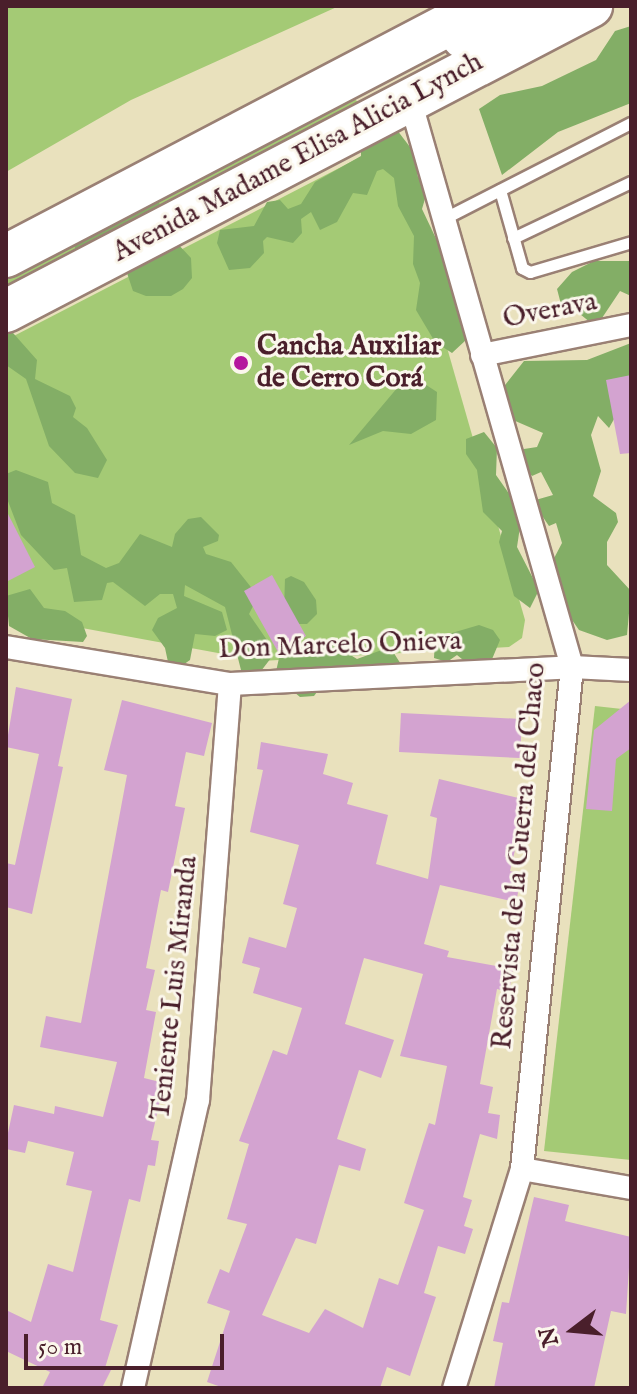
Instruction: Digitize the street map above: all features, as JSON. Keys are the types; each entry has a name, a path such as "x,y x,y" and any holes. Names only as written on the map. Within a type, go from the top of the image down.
{"highway":[{"name":"Avenida Madame Elisa Alicia Lynch","path":"6,311 399,75 484,6"},
{"path":"399,75 522,6"},
{"name":"Avenida Madame Elisa Alicia Lynch","path":"6,256 399,75 591,6"}],"street":[{"name":"Reservista de la Guerra del Chaco","path":"399,75 572,667 522,1169 454,1388"},
{"name":"Overava","path":"482,355 631,325"},
{"name":"Don Marcelo Onieva","path":"6,647 230,684 572,667 631,670"},
{"name":"Teniente Luis Miranda","path":"133,1388 198,1100 230,684"},
{"path":"522,1169 631,1188"}],"lane":[{"path":"442,219 631,123"},
{"path":"513,238 631,182"},
{"path":"500,190 522,268 530,272 631,242"}],"green space":[{"path":"6,6 339,6 131,100 6,172"},
{"path":"631,26 631,103 558,132 502,175 479,109 500,95 542,86 596,60 615,31"},
{"path":"351,97 360,103 6,292 6,277"},
{"path":"397,130 413,151 418,177 429,185 422,209 450,268 467,327 466,340 452,353 435,342 416,310 420,283 413,264 414,236 398,206 394,178 383,169 377,171 367,195 353,193 337,222 320,230 311,212 301,219 302,233 293,243 267,237 263,241 264,253 250,268 229,270 217,243 220,230 254,226 267,202 280,200 288,209 301,204 315,182 361,156 361,143"},
{"path":"374,150 393,159 525,620 522,638 509,647 261,661 6,614 6,340"},
{"path":"156,200 165,209 176,242 191,258 192,278 183,289 171,296 146,296 133,291 126,270 77,258 73,238 113,226 124,210"},
{"path":"594,261 631,261 631,296 620,291 596,327 575,310 563,312 557,289 572,272"},
{"path":"6,325 37,360 35,379 70,396 76,408 73,417 87,428 107,460 98,478 75,473 49,446 26,379 6,365"},
{"path":"631,343 631,389 609,428 598,416 591,435 601,471 593,496 616,513 618,522 607,542 607,565 631,591 627,635 607,640 579,630 570,617 551,564 562,543 556,523 549,526 532,501 553,495 541,472 532,476 519,459 524,449 537,447 543,433 513,420 502,389 524,361 587,360"},
{"path":"420,381 437,392 436,420 411,434 383,431 349,445 398,387"},
{"path":"484,432 497,448 496,475 515,502 521,520 517,547 539,590 530,608 514,596 499,542 502,531 483,512 477,470 466,454 466,439"},
{"path":"16,470 48,482 52,503 75,515 81,555 106,568 119,563 140,534 172,547 175,534 188,519 201,517 219,535 218,541 203,547 206,554 231,562 258,596 249,614 271,646 271,658 261,671 242,674 225,607 185,585 184,596 222,612 227,630 215,636 195,634 190,660 180,667 168,662 165,648 152,630 158,618 177,608 173,594 160,594 145,606 113,582 107,583 102,600 74,602 67,568 54,570 21,535 6,496 6,474"},
{"path":"291,576 304,582 316,600 317,614 307,624 299,624 284,610 285,579"},
{"path":"30,589 44,608 65,611 82,622 87,636 83,642 32,639 9,626 6,596"},
{"path":"479,625 493,630 500,640 490,664 468,664 457,655 447,662 434,658 435,638"},
{"path":"300,643 312,648 334,645 357,659 390,647 404,669 326,680 314,696 300,697 275,676 281,649"},
{"path":"595,706 631,710 631,1160 544,1151"}],"building":[{"path":"631,375 631,453 620,454 606,380"},
{"path":"6,510 35,567 6,582"},
{"path":"272,575 306,636 278,652 244,591"},
{"path":"16,687 72,699 58,766 63,767 32,914 6,907 6,863 15,865 39,754 6,747"},
{"path":"122,700 212,723 204,756 186,752 175,806 185,808 168,892 161,890 146,968 155,970 146,1010 156,1012 144,1078 164,1083 151,1140 159,1141 155,1166 148,1165 140,1202 129,1199 100,1320 118,1325 105,1368 111,1370 102,1388 42,1388 50,1372 6,1351 6,1310 31,1322 48,1264 73,1272 92,1191 66,1185 74,1152 28,1141 25,1153 6,1149 6,1142 14,1105 54,1114 55,1106 103,1117 117,1062 40,1047 46,1016 81,1023 127,775 104,770"},
{"path":"631,700 631,748 616,759 612,811 586,809 594,730"},
{"path":"401,713 522,719 520,758 399,752"},
{"path":"261,742 328,754 323,774 353,783 347,804 388,815 376,864 428,879 437,818 430,816 439,779 527,800 510,871 522,874 516,902 440,885 424,944 449,951 447,957 513,969 509,992 497,989 480,1084 493,1087 488,1113 500,1115 497,1139 480,1134 463,1197 472,1200 464,1226 473,1229 465,1254 438,1246 424,1293 436,1297 410,1376 387,1367 380,1388 224,1388 207,1382 230,1311 207,1303 220,1269 229,1273 247,1224 227,1219 249,1144 239,1141 273,1050 287,1055 302,1008 253,993 260,968 242,963 249,937 286,948 297,908 283,904 299,845 250,832 263,770 257,769","holes":["364,958 423,974 400,1056 447,1066 435,1125 429,1123 404,1203 424,1210 398,1285 379,1278 363,1328 325,1309 309,1333 262,1315 296,1238 316,1244 339,1165 360,1171 366,1149 337,1139 359,1070 381,1078 394,1040 345,1024"]},
{"path":"534,1197 569,1205 565,1221 631,1237 626,1314 611,1311 594,1388 494,1388 503,1343 493,1341 502,1302 509,1303"}],"place":[{"name":"Cancha Auxiliar de Cerro Corá","path":"241,363"}]}
